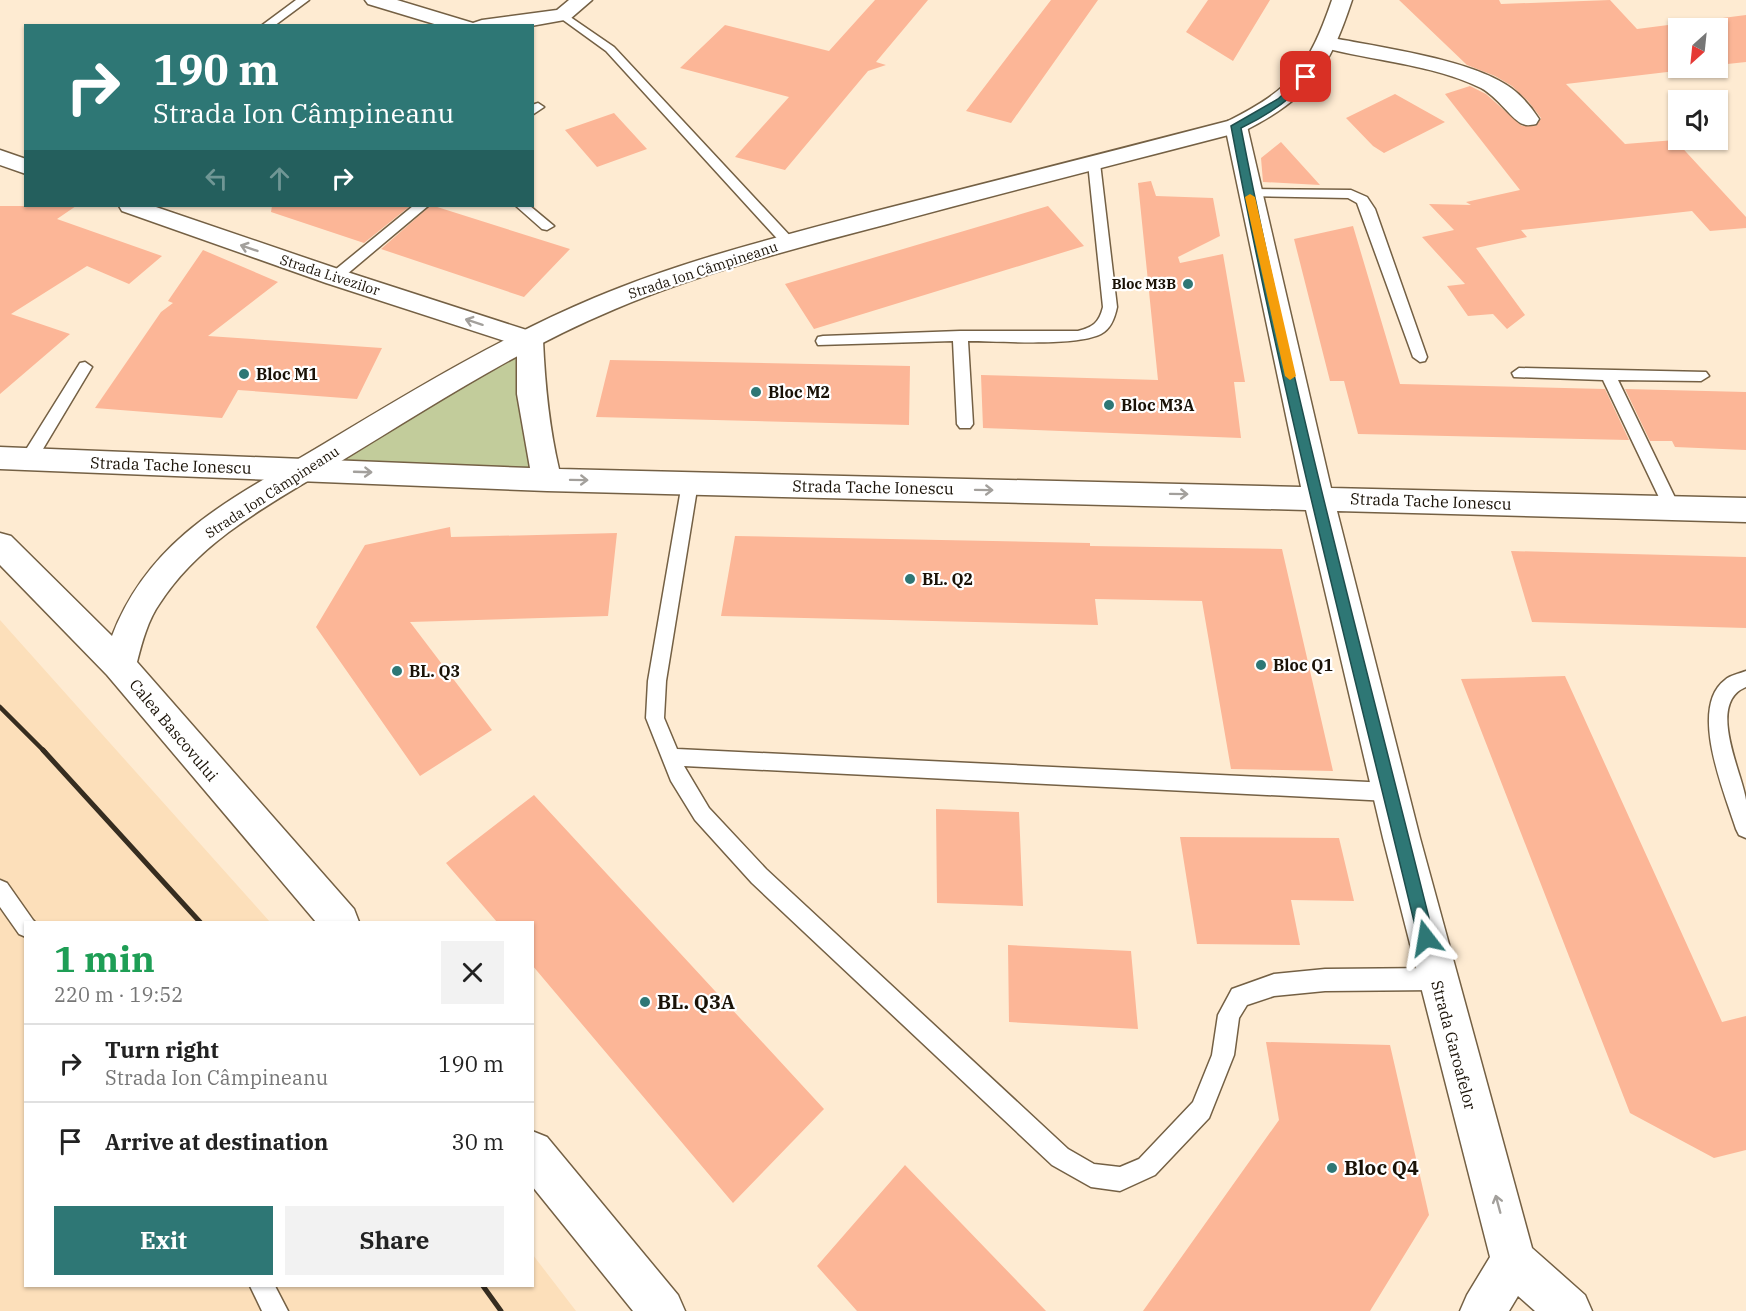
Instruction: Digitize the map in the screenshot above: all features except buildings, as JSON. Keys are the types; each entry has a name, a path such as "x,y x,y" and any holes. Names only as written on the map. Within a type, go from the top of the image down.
{"street":[{"path":"375,0 458,24"},
{"path":"497,24 563,15 582,0"},
{"name":"Strada Ion Câmpineanu","path":"119,665 128,636 148,595 171,566 201,538 245,507 398,412 530,340 603,304 668,279 788,242 1236,126 1260,115 1299,87 1314,68 1328,43 1342,0"},
{"path":"1328,43 1446,70 1486,82 1503,91 1528,119"},
{"name":"Strada Garoafelor","path":"1236,126 1318,498 1389,792 1513,1261"},
{"path":"0,158 24,166"},
{"name":"Strada Livezilor","path":"134,207 335,277 530,340"},
{"path":"530,340 531,394 536,431 547,480"},
{"name":"Strada Tache Ionescu","path":"14,459 547,480 1746,510"},
{"name":"Calea Bascovului","path":"0,545 119,665 339,921"},
{"path":"534,1154 662,1311"},
{"path":"1483,1311 1513,1261 1569,1311"}],"lane":[{"path":"269,24 303,0"},
{"path":"563,15 610,49 788,242"},
{"path":"823,341 960,336 1078,336 1098,330 1110,307 1094,163"},
{"path":"1249,193 1351,194 1362,200 1368,209 1420,357"},
{"path":"335,277 420,207"},
{"path":"523,207 547,226"},
{"path":"960,336 965,424"},
{"path":"14,459 85,367"},
{"path":"1519,373 1701,376"},
{"path":"1608,375 1672,508"},
{"path":"690,483 657,681 655,718 678,774 702,814 759,876 1060,1157 1091,1175 1120,1179 1147,1167 1201,1110 1223,1055 1229,1016 1240,996 1274,985 1325,980 1437,979"},
{"path":"1746,679 1730,686 1718,706 1719,742 1746,829"},
{"path":"670,757 1389,792"},
{"path":"0,890 24,924"},
{"path":"263,1287 276,1311"}],"shaded area":[{"path":"0,620 269,921 24,921 24,1287 534,1287 534,1256 576,1311 0,1311"}],"green space":[{"path":"530,340 547,480 305,470"}],"railway":[{"path":"0,707 43,750"},
{"path":"43,750 199,921"},
{"path":"484,1287 501,1311"}],"slow traffic":[{"path":"1250,197 1290,376"}],"place":[{"name":"Bloc M3B","path":"1188,284"},
{"name":"Bloc M1","path":"244,374"},
{"name":"Bloc M2","path":"756,392"},
{"name":"Bloc M3A","path":"1109,405"},
{"name":"BL. Q2","path":"910,579"},
{"name":"Bloc Q1","path":"1261,665"},
{"name":"BL. Q3","path":"397,671"},
{"name":"BL. Q3A","path":"645,1002"},
{"name":"Bloc Q4","path":"1332,1168"}],"route":[{"path":"1306,77 1299,87 1281,101 1260,115 1236,126 1323,521 1426,938"}]}
